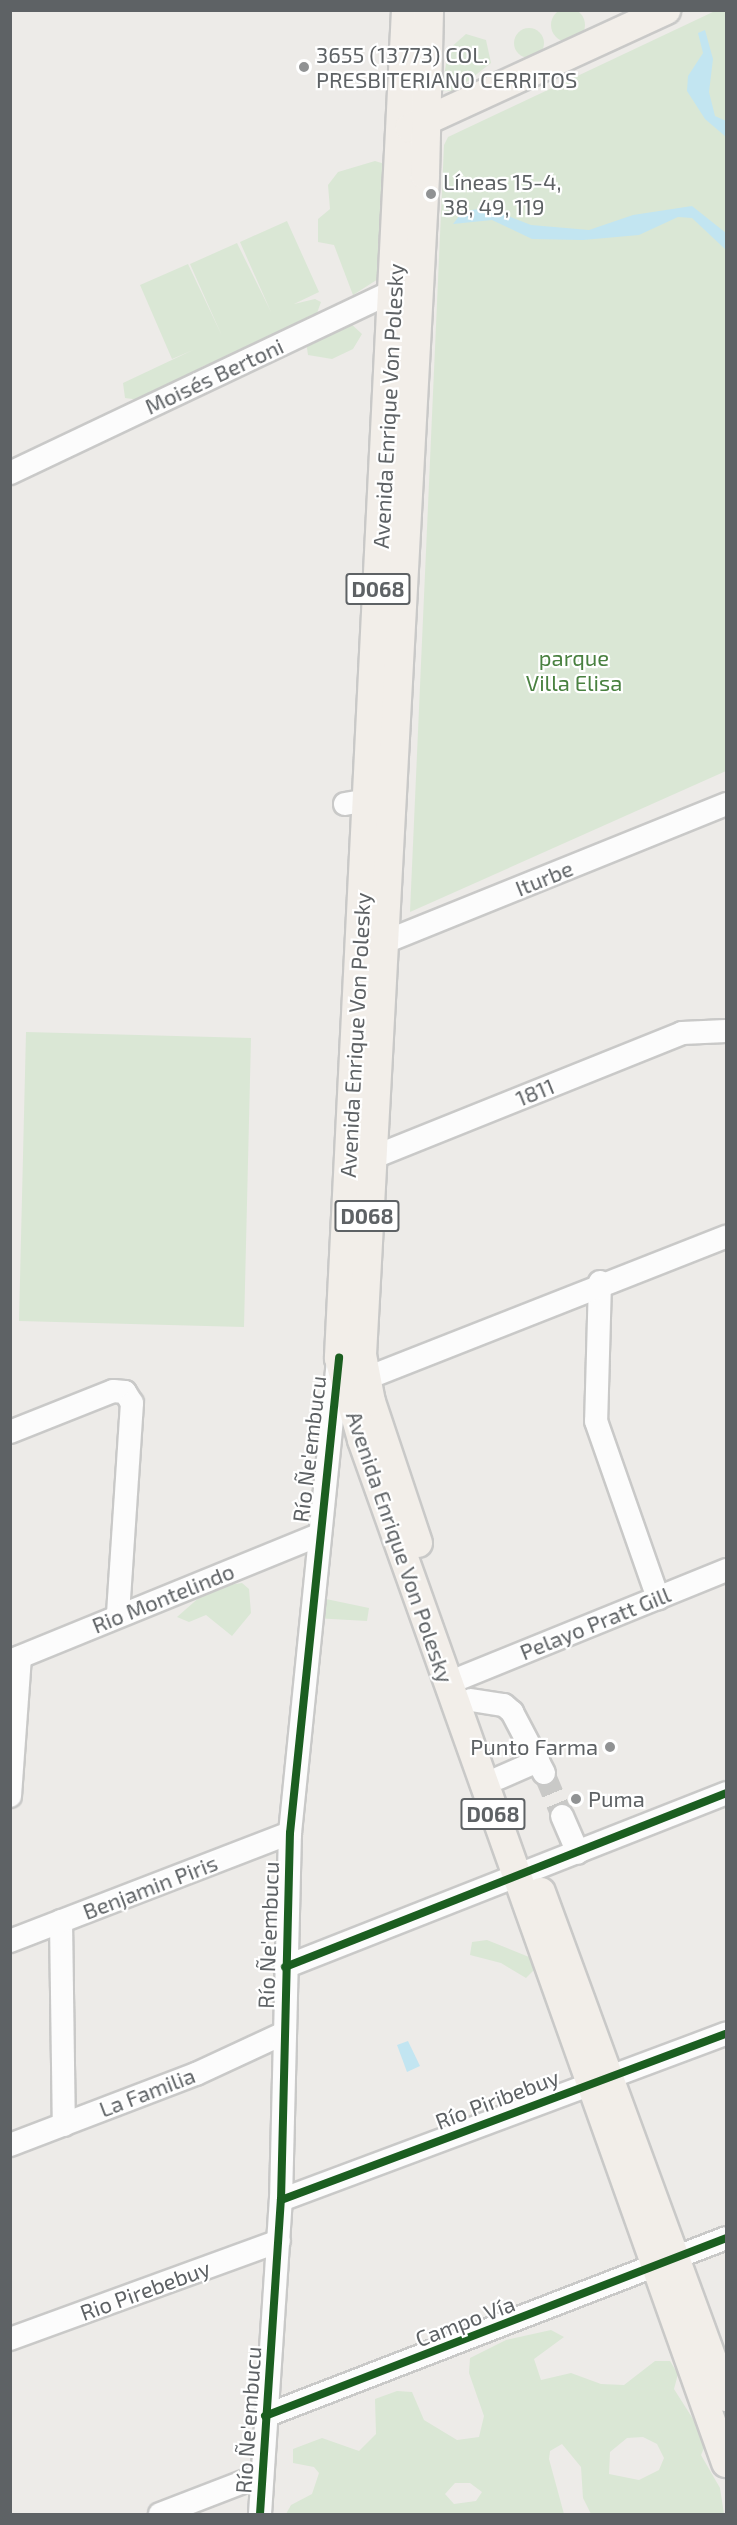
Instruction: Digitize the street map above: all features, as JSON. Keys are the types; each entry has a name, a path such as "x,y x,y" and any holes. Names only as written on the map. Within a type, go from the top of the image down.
{"main road":[{"name":"Avenida Enrique Von Polesky","path":"406,10 414,126"},
{"name":"Avenida Enrique Von Polesky","path":"429,10 414,126 406,284 368,801 372,947 358,1163 339,1358 355,1382 467,1688 499,1778 524,1874"},
{"path":"414,126 666,10"},
{"name":"Avenida Enrique Von Polesky","path":"358,1163 355,1382 524,1874 666,2263 726,2463"},
{"name":"Avenida Enrique Von Polesky","path":"666,2263 726,2397"}],"street":[{"name":"Moisés Bertoni","path":"10,473 406,284"},
{"name":"Iturbe","path":"372,947 726,804"},
{"name":"1811","path":"358,1163 682,1033 726,1031"},
{"path":"355,1382 600,1282 726,1237"},
{"path":"600,1282 596,1421 658,1598"},
{"name":"Río Ñe'embucu","path":"260,2514 281,2200 282,2034 290,1833 317,1536 339,1358"},
{"path":"10,1432 113,1391 125,1392 132,1403 118,1615"},
{"name":"Rio Montelindo","path":"15,1659 118,1615 317,1536"},
{"name":"Pelayo Pratt Gill","path":"467,1688 658,1598 726,1570"},
{"path":"10,1796 15,1659"},
{"path":"467,1688 504,1705 541,1767 499,1778"},
{"path":"285,1967 578,1854 726,1793"},
{"path":"562,1816 578,1854"},
{"name":"Benjamin Piris","path":"10,1941 290,1833"},
{"path":"62,1922 64,2125"},
{"name":"La Familia","path":"10,2145 64,2125 282,2034"},
{"name":"Río Piribebuy","path":"281,2200 600,2079 726,2034"},
{"name":"Campo Vía","path":"265,2416 726,2238"},
{"name":"Rio Pirebebuy","path":"10,2339 279,2241"},
{"path":"160,2514 261,2475"}],"green space":[{"path":"568,8 580,13 585,25 580,37 568,42 556,37 551,25 556,13"},
{"name":"parque Villa Elisa","path":"715,11 726,11 726,771 410,912 444,145 448,137"},
{"path":"529,28 535,29 543,37 543,49 535,57 529,58 523,57 515,49 514,43 515,37 523,29"},
{"path":"466,34 486,40 491,63 455,91 441,91 449,49"},
{"path":"375,161 388,165 386,274 353,295 334,245 318,242 318,219 330,209 328,185 338,172"},
{"path":"287,221 319,292 294,304 315,299 321,302 316,316 348,321 362,334 353,349 332,359 308,355 305,335 203,366 170,389 140,400 125,398 123,383 193,350 172,359 140,285 188,264 222,336 190,264 237,243 271,312 240,242"},
{"path":"26,1032 251,1038 244,1327 19,1321"},
{"path":"242,1583 249,1589 251,1613 232,1636 206,1615 189,1622 177,1617 210,1588"},
{"path":"326,1599 369,1608 367,1621 314,1618 314,1605"},
{"path":"487,1940 534,1959 534,1970 526,1978 501,1963 470,1955 472,1942"},
{"path":"551,2330 564,2337 534,2359 541,2380 571,2373 601,2384 624,2385 655,2361 670,2361 678,2374 674,2389 707,2441 701,2455 720,2488 724,2514 591,2514 583,2498 581,2467 562,2444 550,2451 549,2459 564,2514 286,2514 291,2505 312,2494 319,2473 314,2467 293,2463 293,2449 322,2438 359,2451 376,2434 375,2399 397,2391 412,2392 424,2420 457,2440 479,2437 484,2416 469,2373 470,2358 506,2340","holes":["643,2437 657,2444 664,2458 659,2470 639,2480 609,2474 610,2452 627,2438","455,2483 470,2483 482,2492 476,2501 454,2504 445,2494"]}],"water":[{"path":"705,30 713,59 709,92 715,116 726,121 726,137 705,119 687,91 688,76 703,53 698,33"},
{"path":"692,206 726,233 726,250 692,218 678,217 639,235 583,240 532,239 492,220 453,224 463,211 488,208 531,225 589,230 633,215"},
{"path":"408,2041 420,2066 407,2072 397,2045"}],"tunnel":[{"path":"544,1773 562,1816"}],"cycle path":[{"path":"260,2514 281,2200 290,1833 339,1358"},
{"path":"285,1967 726,1793"},
{"path":"281,2200 726,2034"},
{"path":"265,2416 726,2238"}],"place":[{"name":"3655 (13773) COL. PRESBITERIANO CERRITOS","path":"304,67"},
{"name":"Líneas 15-4, 38, 49, 119","path":"431,194"},
{"name":"Punto Farma","path":"610,1747"},
{"name":"Puma","path":"576,1799"}]}
